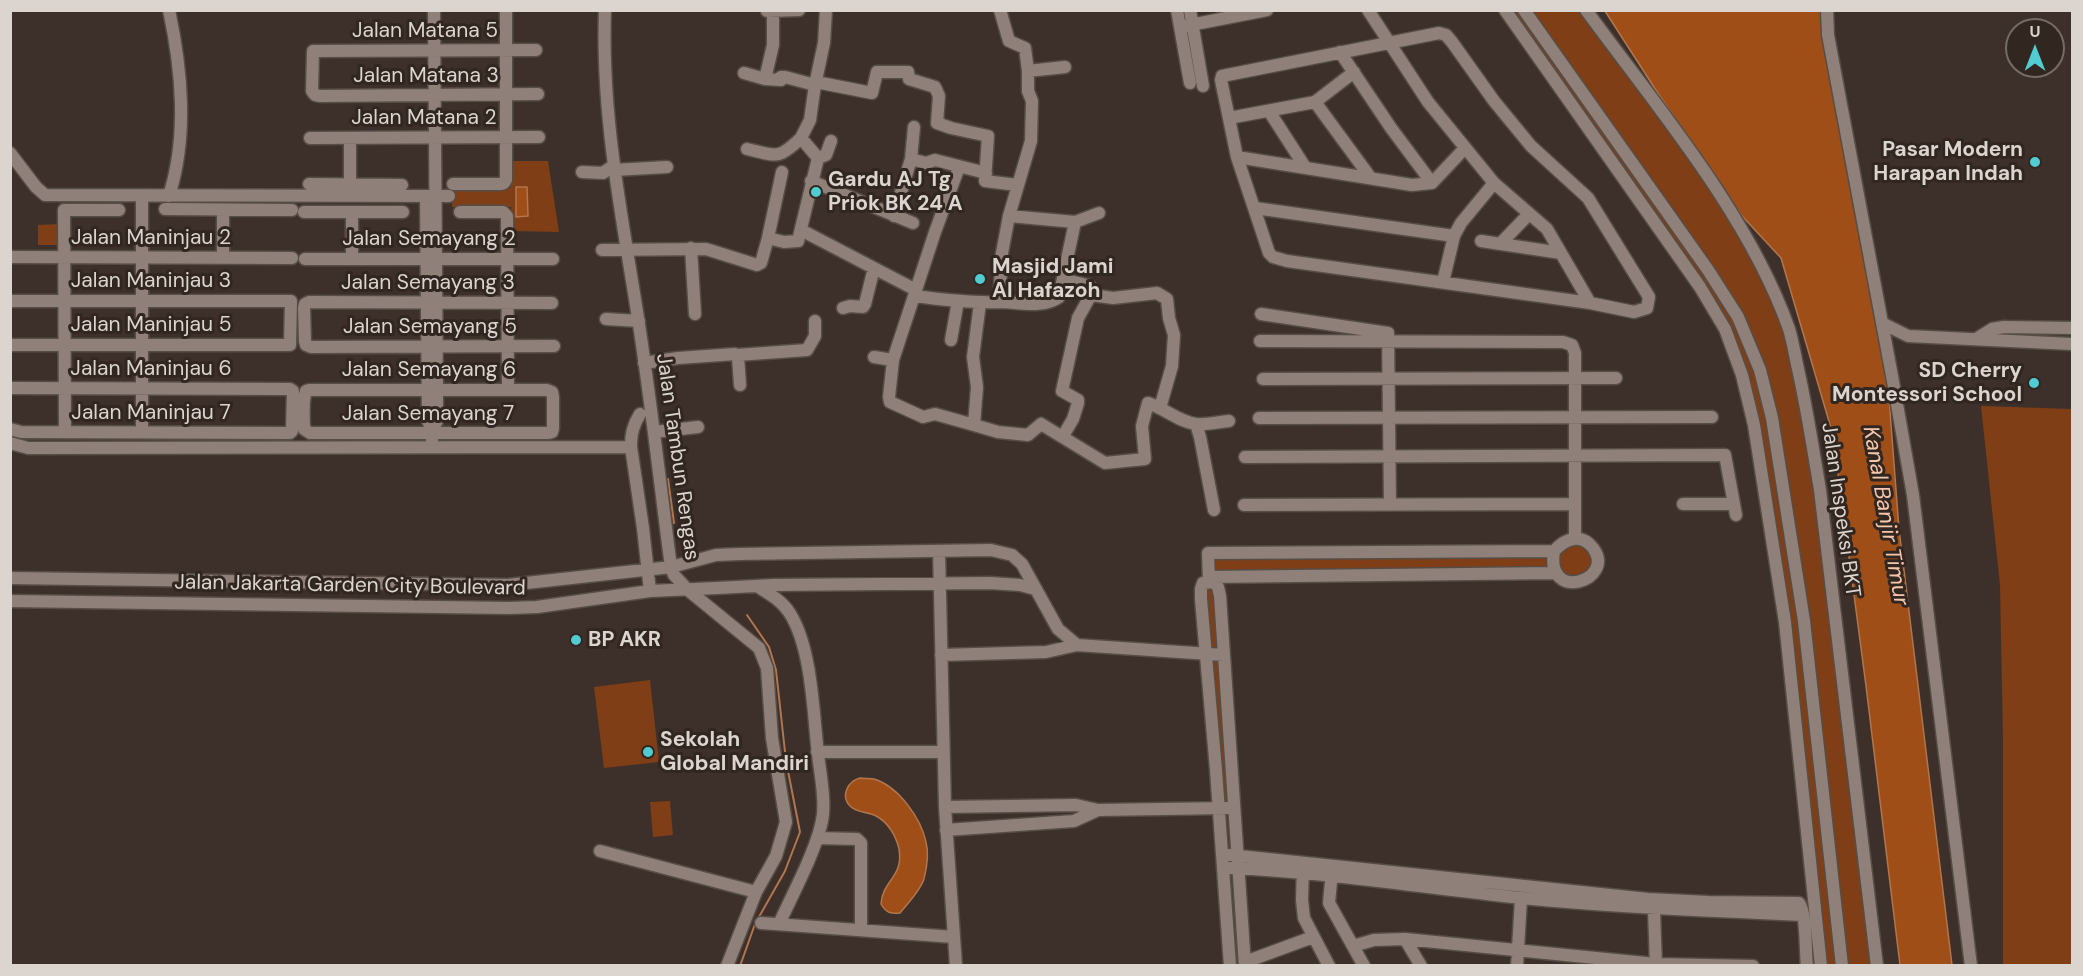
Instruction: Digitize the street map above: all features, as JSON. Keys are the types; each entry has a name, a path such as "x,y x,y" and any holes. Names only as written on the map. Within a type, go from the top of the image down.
{"street":[{"path":"169,10 178,53 182,116 178,157 169,196"},
{"path":"427,10 430,51 432,347 432,390 428,421 432,432 432,447"},
{"path":"430,51 434,10"},
{"path":"10,153 45,195 430,196 451,190 504,183 506,10"},
{"name":"Jalan Tambun Rengas","path":"605,10 605,90 647,362 671,567 688,590 759,648 767,668 772,738 786,822 776,856 756,892 727,966"},
{"path":"766,10 799,10"},
{"path":"747,149 776,156 786,152 801,138 810,120 824,43 826,10"},
{"path":"999,302 1002,253 1009,216 1031,141 1032,103 1028,92 1028,71 1024,47 1009,41 1000,10"},
{"path":"1177,10 1186,26 1203,86"},
{"path":"1190,10 1186,26 1190,83"},
{"path":"1186,26 1267,10"},
{"path":"1368,10 1428,102 1465,148 1494,183 1547,229 1590,303"},
{"path":"1505,10 1700,286 1725,329 1742,375 1754,425 1785,622 1821,966"},
{"path":"1524,10 1708,270 1738,317 1760,370 1772,418 1804,621 1842,966"},
{"name":"Jalan Inspeksi BKT","path":"1586,10 1679,136 1745,235 1777,300 1789,331 1820,490 1877,966"},
{"path":"1827,10 1827,35 1913,495 1971,966"},
{"path":"765,79 773,45 773,11"},
{"path":"1438,33 1446,35 1494,101 1531,146 1588,198 1649,297 1647,308 1634,312 1590,303 1278,259 1269,253 1237,157 1222,76 1389,43 1438,33"},
{"name":"Jalan Matana 5","path":"315,95 312,91 313,51 536,50"},
{"path":"1340,52 1391,128 1432,183"},
{"path":"1028,71 1065,67"},
{"path":"744,73 765,79 781,80 781,77 787,77 872,93 877,72 908,72 909,79 935,87 939,96 937,123 988,136 986,182 1017,185"},
{"path":"1229,118 1316,102 1354,72"},
{"name":"Jalan Matana 3","path":"315,95 538,94"},
{"path":"1316,102 1370,177"},
{"path":"1269,111 1305,167"},
{"path":"894,216 914,142 914,127"},
{"name":"Jalan Matana 2","path":"310,138 539,137"},
{"path":"350,138 350,184"},
{"path":"801,138 818,158"},
{"path":"818,158 826,155 831,141"},
{"path":"1237,157 1412,185 1432,183 1465,148"},
{"path":"799,235 818,158"},
{"path":"910,159 926,163 935,160 986,173"},
{"path":"582,172 603,173 617,168 667,167"},
{"path":"959,167 893,360 890,402 923,417 935,414 998,432 1028,435 1040,424 1105,463 1144,460 1142,426 1149,403 1182,420 1196,424 1229,421"},
{"path":"602,250 706,249 734,260 758,265 768,238 782,172"},
{"path":"812,181 913,223"},
{"path":"1443,282 1454,236 1461,223 1494,183"},
{"path":"309,184 402,184"},
{"path":"139,196 139,432"},
{"path":"1255,208 1454,236"},
{"path":"65,432 64,210 119,210"},
{"path":"165,210 403,212"},
{"path":"223,210 223,258"},
{"path":"352,212 352,259"},
{"path":"460,212 506,213 508,390"},
{"path":"1009,216 1075,222 1099,213"},
{"path":"1500,244 1529,214"},
{"path":"768,238 784,242 799,235 874,268 915,293 980,303 1049,303 1059,297 1075,222"},
{"path":"1481,241 1561,253"},
{"path":"691,248 695,314"},
{"name":"Jalan Maninjau 2","path":"10,257 298,258"},
{"name":"Jalan Semayang 2","path":"298,258 553,259"},
{"path":"843,308 863,307 874,268"},
{"path":"1063,279 1090,286 1094,291 1078,318 1062,391 1078,401 1073,419 1063,436"},
{"path":"1091,295 1113,297 1157,293 1167,299 1174,335 1172,366 1160,408"},
{"name":"Jalan Maninjau 3","path":"10,301 291,301 291,345"},
{"path":"951,340 958,301"},
{"name":"Jalan Semayang 3","path":"306,345 305,304 309,302 552,303"},
{"path":"974,425 977,387 973,357 980,303"},
{"path":"1261,314 1388,333 1390,505"},
{"path":"606,319 639,321"},
{"path":"647,362 807,350 815,336 815,321"},
{"path":"1882,323 1908,336 2073,344"},
{"path":"2007,342 2004,337 2005,332 2010,327"},
{"path":"1976,339 1996,328 2073,328"},
{"path":"1996,328 1998,336 2007,342"},
{"path":"1887,350 1908,336"},
{"path":"1260,341 1563,342 1572,345 1575,353 1575,538"},
{"name":"Jalan Maninjau 5","path":"10,345 291,345"},
{"name":"Jalan Semayang 5","path":"306,345 311,347 554,346"},
{"path":"737,355 740,385"},
{"path":"874,357 893,360"},
{"path":"1263,379 1616,378"},
{"name":"Jalan Maninjau 6","path":"10,388 292,389 291,432"},
{"name":"Jalan Semayang 6","path":"306,391 547,390 552,392"},
{"name":"Jalan Semayang 7","path":"306,391 304,429 307,432 547,433 552,432 553,428 552,392"},
{"name":"Jalan Tambun Rengas","path":"640,414 634,426 631,447 650,591"},
{"path":"1259,418 1712,417"},
{"path":"1196,424 1214,510"},
{"path":"654,432 698,427"},
{"name":"Jalan Maninjau 7","path":"10,429 21,432 291,432"},
{"path":"10,443 28,448 631,447"},
{"path":"1245,457 1725,455 1735,509 1683,504"},
{"path":"1244,505 1575,504"},
{"path":"1575,538 1586,541 1594,549 1597,560 1594,572 1587,580 1576,583 1564,581 1556,573 1552,563 1554,551 1563,542 1575,538"},
{"name":"Jalan Jakarta Garden City Boulevard","path":"10,578 508,585 671,567 716,555 991,550 1012,555 1022,564 1035,589"},
{"path":"939,551 945,807 956,966"},
{"path":"1209,579 1208,553 1554,551"},
{"path":"1230,966 1201,589 1203,583 1209,579 1556,573"},
{"path":"1209,579 1214,582 1220,592 1245,964 1313,937"},
{"name":"Jalan Jakarta Garden City Boulevard","path":"10,601 509,608 537,607 650,591 757,586 999,583 1035,589"},
{"path":"757,586 782,604 799,631 804,651 823,814 817,838 778,924"},
{"path":"1035,589 1058,629 1077,645"},
{"path":"941,655 1046,652 1077,645 1224,655"},
{"path":"817,752 943,752"},
{"path":"945,807 1076,805 1098,810 1234,808"},
{"path":"946,830 1074,821 1098,810"},
{"path":"817,838 857,839 861,843 861,930"},
{"path":"600,851 756,892"},
{"path":"1222,855 1238,862 1332,872 1648,899 1799,903 1803,915 1807,966"},
{"path":"1223,868 1238,862"},
{"path":"1303,869 1304,918 1329,966"},
{"path":"1332,872 1521,898 1654,910 1803,915"},
{"path":"1332,872 1329,903 1364,966"},
{"path":"1517,966 1521,898"},
{"path":"1654,910 1656,965"},
{"path":"761,923 954,937"},
{"path":"1353,946 1374,940 1405,939 1517,950 1564,960 1656,965 1753,966"},
{"path":"1405,939 1420,966"}],"shaded area":[{"path":"1505,11 1586,11 1745,235 1777,300 1820,490 1877,965 1821,965 1799,760 1754,425 1725,329"},
{"path":"510,161 548,161 559,232 512,231 511,207 452,207 452,189 511,188"},
{"path":"59,224 59,245 38,245 38,225"},
{"path":"1981,406 2072,409 2072,965 2003,965 2000,585"},
{"path":"1575,538 1597,560 1587,580 1556,573 1209,577 1208,553 1554,551"},
{"path":"1214,582 1234,808 1219,808 1203,583"},
{"path":"650,680 659,762 604,768 594,687"},
{"path":"670,801 673,835 653,837 650,802"}],"water":[{"name":"Kanal Banjir Timur","path":"1605,11 1825,11 1885,346 1899,529 1952,965 1900,965 1833,435 1781,258 1742,216"},
{"path":"516,187 527,187 528,216 516,217"},
{"path":"860,778 874,779 883,783 900,796 914,813 927,846 924,879 900,913 889,912 881,904 882,896 896,873 900,858 896,839 888,826 880,819 853,808 847,802 847,789 852,782"}],"waterway":[{"path":"668,479 674,523"},
{"path":"740,966 755,924 785,871 800,832 786,761 776,670 769,647 747,615"}],"place":[{"name":"Pasar Modern Harapan Indah","path":"2035,162"},
{"name":"Gardu AJ Tg Priok BK 24 A","path":"816,192"},
{"name":"Masjid Jami Al Hafazoh","path":"980,279"},
{"name":"SD Cherry Montessori School","path":"2034,383"},
{"name":"BP AKR","path":"576,640"},
{"name":"Sekolah Global Mandiri","path":"648,752"}]}
